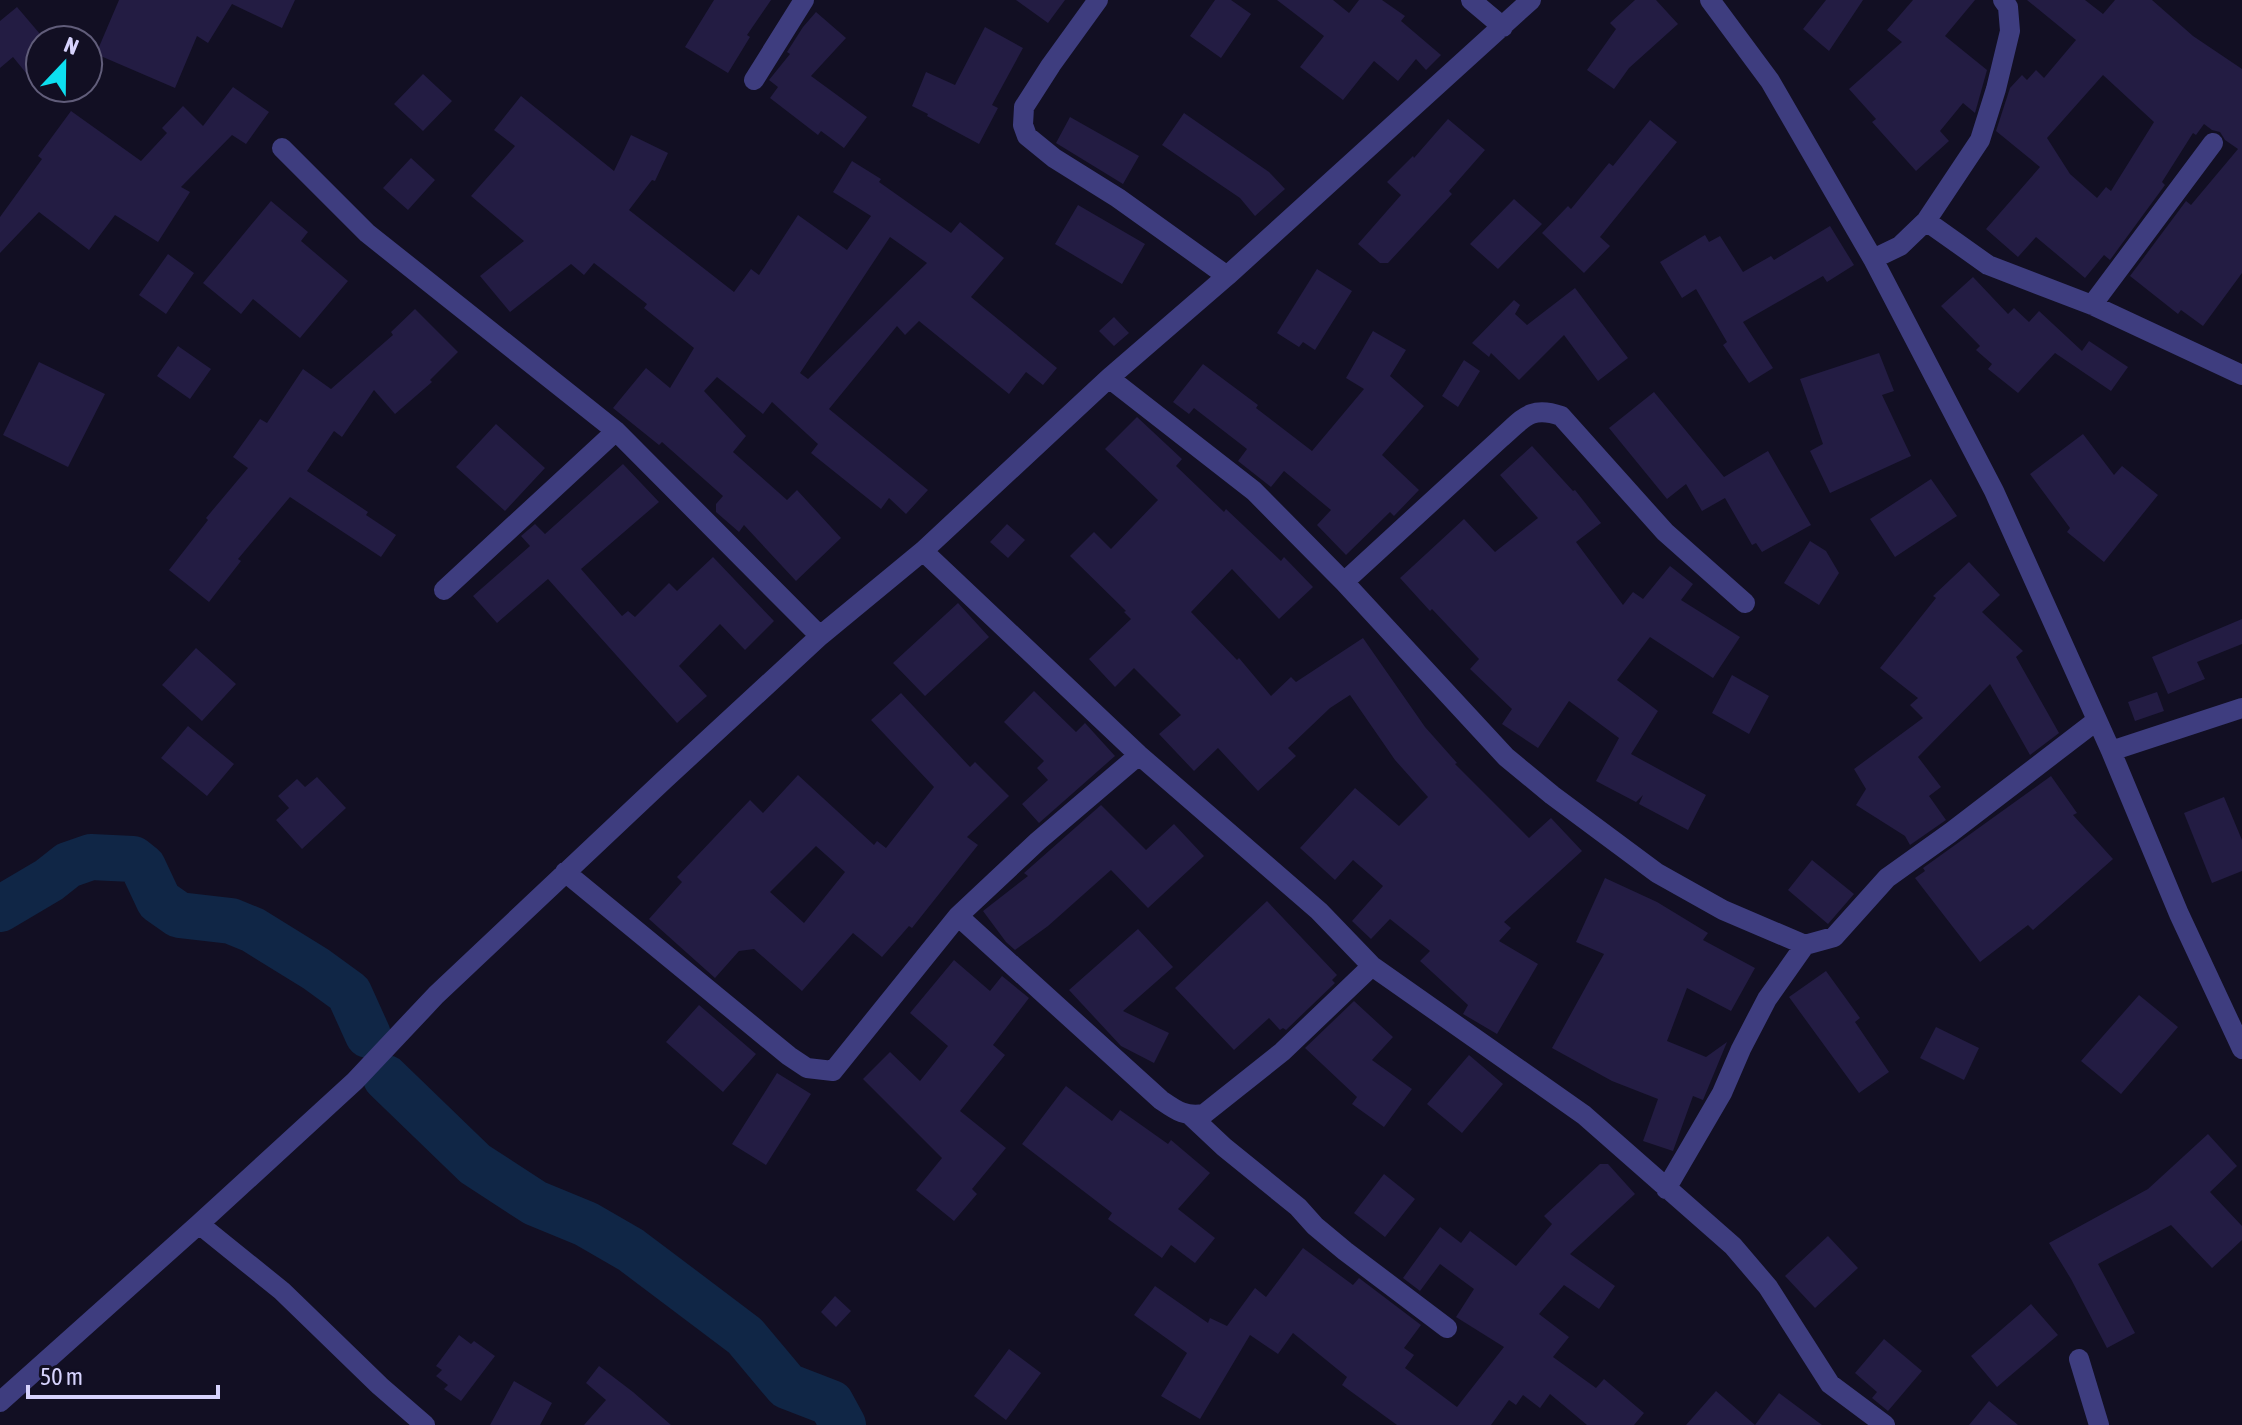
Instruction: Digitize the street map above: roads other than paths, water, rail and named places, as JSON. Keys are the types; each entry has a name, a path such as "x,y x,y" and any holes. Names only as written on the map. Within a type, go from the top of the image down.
{"street":[{"path":"754,80 804,0"},
{"path":"1098,0 1024,107 1023,125 1027,136 1054,158 1118,198 1227,276"},
{"path":"1471,0 1503,27"},
{"path":"0,1402 355,1081 436,995 820,636 923,551 1109,378 1227,276 1531,0"},
{"path":"1710,0 1770,81 1873,259 1994,491 2111,751 2179,914 2242,1049"},
{"path":"1873,259 1900,246 1926,221 1980,140 2010,31 2008,7 2003,0"},
{"path":"2092,305 2213,143"},
{"path":"282,148 367,233 616,431 820,636"},
{"path":"1926,221 1988,265 2092,305 2242,375"},
{"path":"1109,378 1254,491 1344,582 1506,757 1552,795 1657,873 1723,910 1805,945 1834,937 1887,878 2096,721"},
{"path":"1344,582 1501,438 1537,411 1561,416 1665,532 1745,603"},
{"path":"444,590 616,431"},
{"path":"923,551 1139,755 1319,911 1372,966 1584,1115 1733,1246 1768,1287 1830,1384 1885,1425"},
{"path":"2111,751 2242,708"},
{"path":"565,872 789,1056 807,1068 833,1071 958,916 1038,841 1139,755"},
{"path":"958,916 1161,1100 1191,1116 1345,1251 1447,1328"},
{"path":"1666,1189 1722,1093 1767,999 1805,945"},
{"path":"1191,1116 1204,1114 1282,1052 1372,966"},
{"path":"199,1224 282,1291 425,1425"},
{"path":"2079,1359 2099,1425"}],"waterway":[{"path":"0,909 68,865 91,857 133,859 143,867 159,901 179,915 231,921 253,930 349,993 368,1035"},
{"path":"386,1078 475,1164 535,1203 586,1224 631,1250 745,1336 787,1386 831,1403 843,1425"}]}
